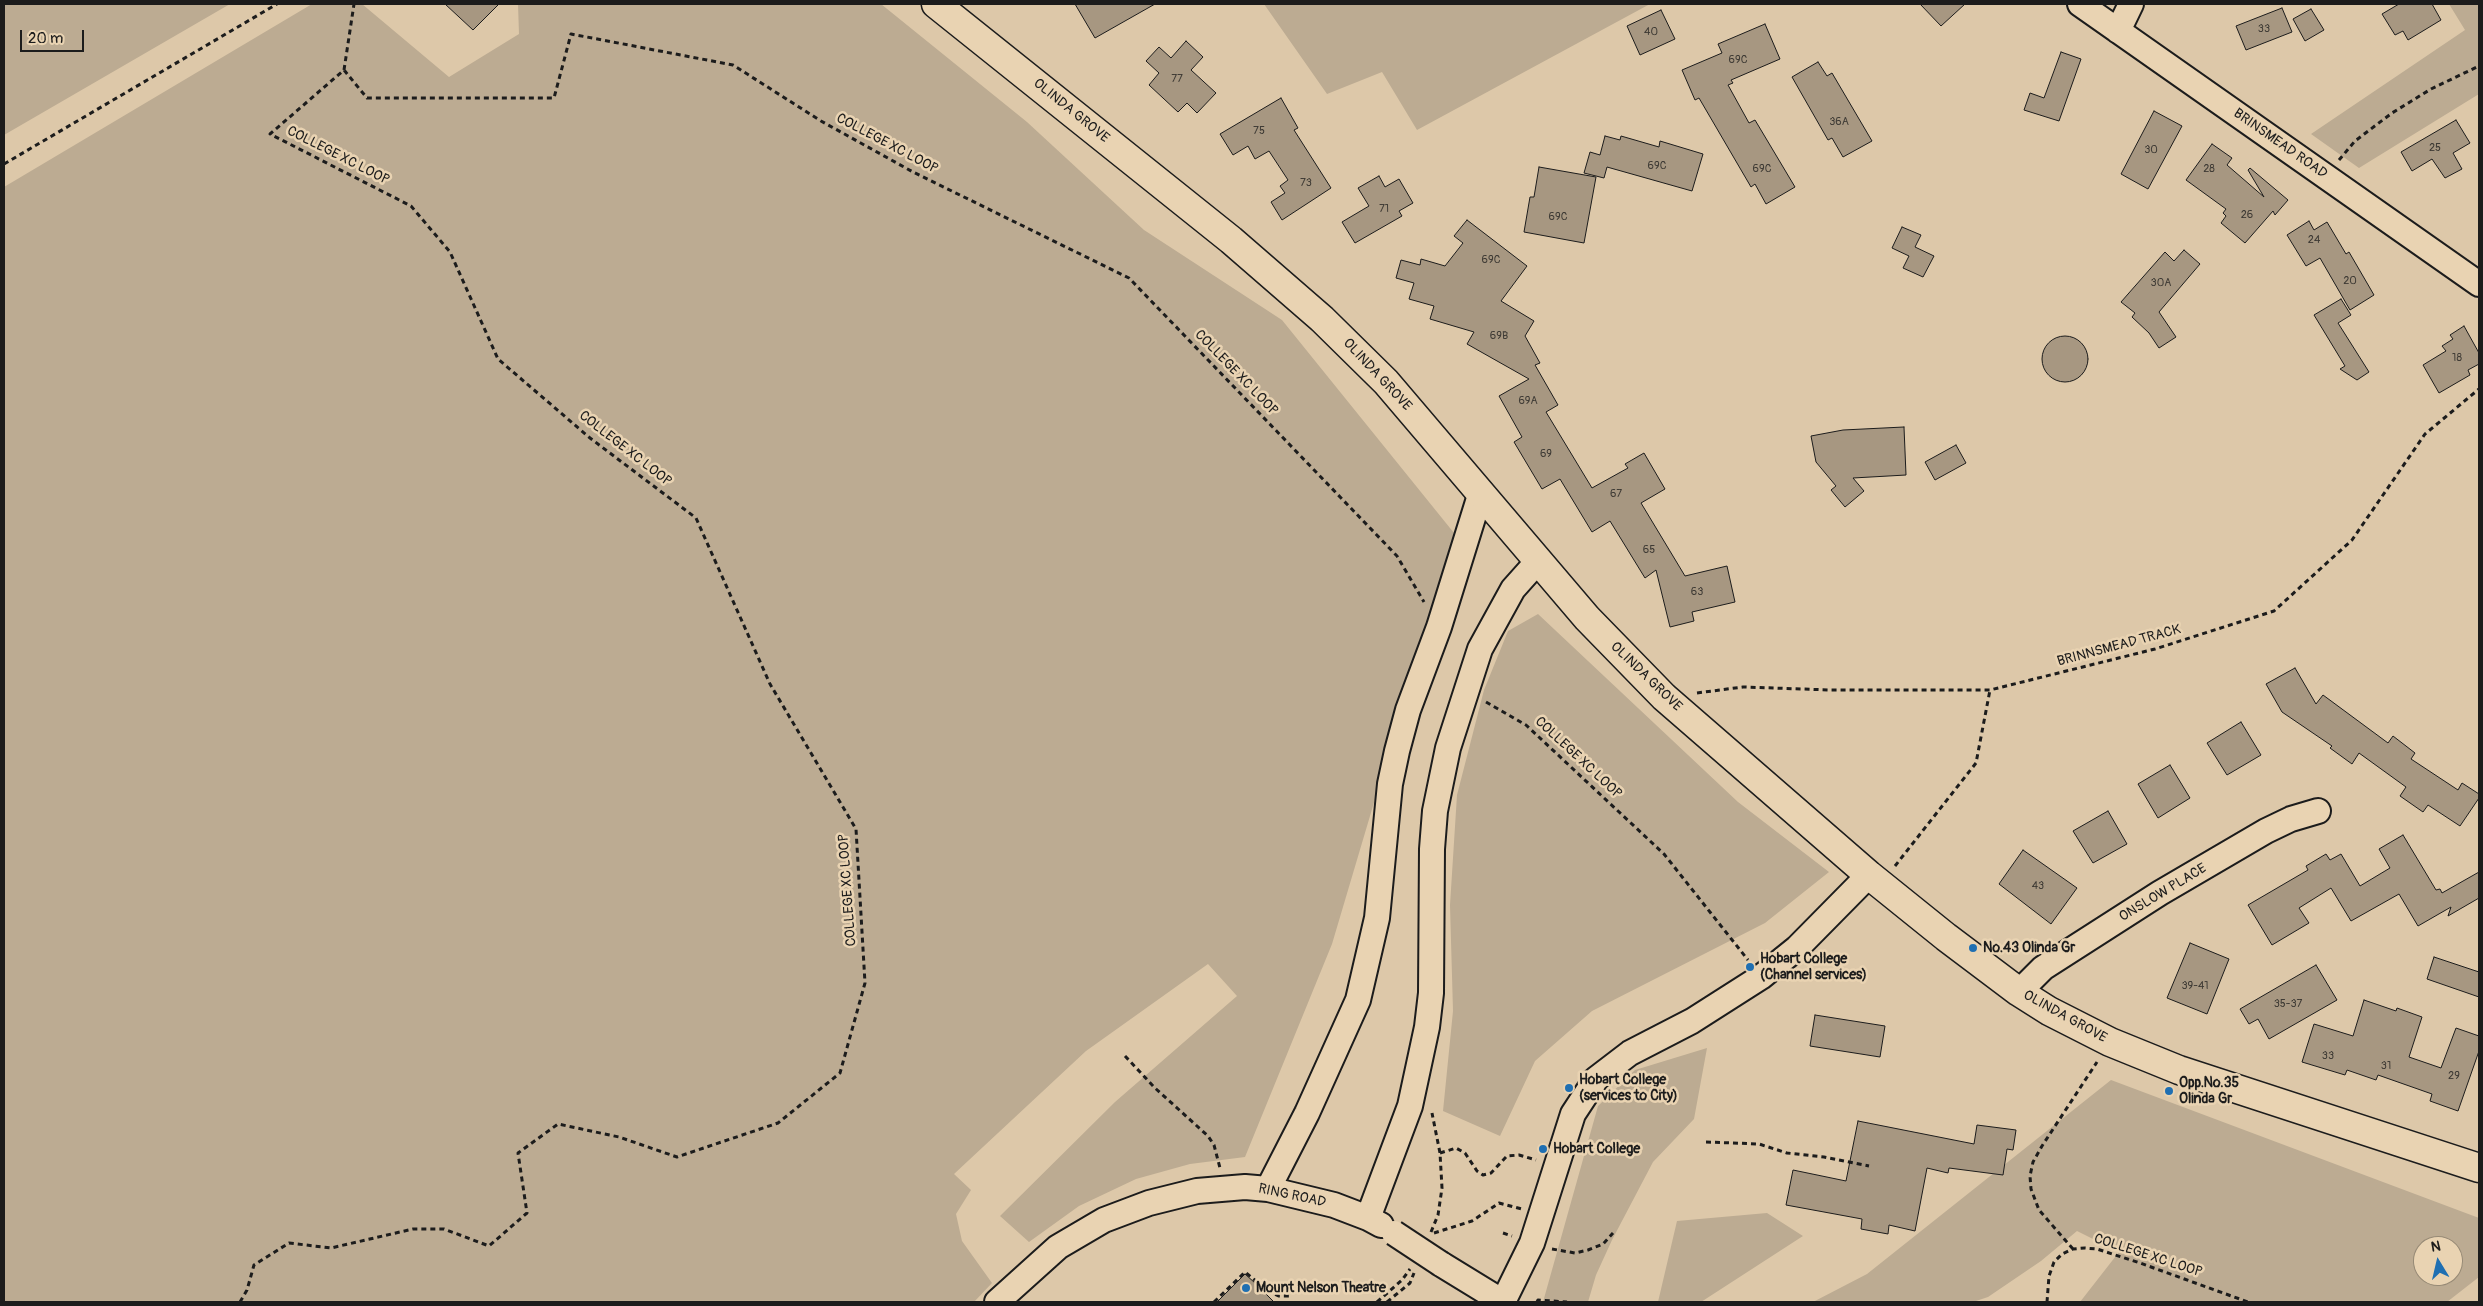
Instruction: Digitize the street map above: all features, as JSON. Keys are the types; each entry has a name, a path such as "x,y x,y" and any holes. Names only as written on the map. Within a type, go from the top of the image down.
{"main road":[{"name":"OLINDA GROVE","path":"936,4 1084,120 1298,297 1386,382 1587,618 1664,697 1875,879 2019,992 2049,1011 2110,1042 2179,1070 2479,1168"}],"street":[{"name":"BRINSMEAD ROAD","path":"2080,4 2479,284"},
{"path":"2118,30 2131,4"},
{"path":"1268,1188 1307,1113 1358,1000 1377,918 1390,784 1408,710 1438,627 1481,492"},
{"path":"1368,1218 1384,1182 1410,1106 1422,1051 1431,993 1432,850 1435,811 1448,748 1480,649 1513,589 1538,561"},
{"name":"ONSLOW PLACE","path":"2019,992 2043,968 2160,893 2266,831 2292,819 2318,811"},
{"path":"1503,1302 1519,1273 1532,1243 1573,1114 1596,1078 1630,1053 1692,1021 1761,977 1875,879"},
{"name":"RING ROAD","path":"998,1302 1058,1247 1104,1220 1150,1202 1197,1191 1222,1188 1268,1188 1303,1196 1368,1218 1503,1302"}],"path":[{"path":"4,164 277,4"},
{"path":"344,70 354,4"},
{"name":"COLLEGE XC LOOP","path":"240,1302 247,1290 254,1265 289,1242 332,1248 413,1229 444,1229 489,1246 527,1213 518,1153 558,1124 620,1137 677,1157 778,1124 840,1073 865,983 856,829 770,684 696,518 590,438 498,360 450,252 411,206 270,134 344,70 367,98 554,98 571,34 733,65 821,121 913,172 1129,278 1397,556 1438,627"},
{"path":"2325,176 2355,141 2392,113 2431,89 2479,66"},
{"name":"BRINNSMEAD TRACK","path":"1664,697 1743,687 1830,690 1990,690 2155,649 2274,612 2352,540 2425,434 2479,389"},
{"path":"1875,879 1976,763 1990,690"},
{"name":"COLLEGE XC LOOP","path":"1466,691 1526,725 1664,854 1761,977"},
{"path":"2073,1248 2039,1210 2031,1189 2030,1176 2033,1162 2042,1146 2110,1042"},
{"path":"1125,1056 1155,1088 1208,1136 1218,1157 1222,1188"},
{"path":"1410,1106 1433,1113 1440,1152 1442,1188 1438,1215 1430,1234"},
{"path":"1706,1142 1759,1144 1787,1153 1824,1156 1869,1166"},
{"path":"1440,1152 1456,1148 1465,1153 1477,1171 1484,1175 1491,1173 1502,1160 1513,1155 1556,1168"},
{"path":"1451,1228 1472,1221 1494,1206"},
{"path":"1503,1233 1562,1252 1575,1253 1602,1244 1613,1233"},
{"name":"COLLEGE XC LOOP","path":"2047,1302 2049,1276 2054,1262 2062,1254 2073,1248 2105,1252 2248,1302"},
{"path":"1386,1302 1413,1279 1412,1265"},
{"path":"1214,1302 1245,1272 1269,1292 1279,1296 1289,1296"},
{"path":"1377,1302 1408,1273"},
{"path":"1537,1302 1538,1300 1567,1302"}],"shaded area":[{"path":"4,4 230,4 4,135"},
{"path":"312,4 362,4 449,77 519,34 518,4 881,4 1027,122 1144,230 1282,320 1454,533 1332,944 1245,1157 1190,1164 1136,1179 1079,1206 1029,1242 1000,1216 1115,1102 1237,996 1208,964 1086,1051 954,1174 971,1190 956,1214 962,1241 992,1283 974,1302 4,1302 4,187"},
{"path":"1264,4 1650,4 1417,130 1382,72 1327,94"},
{"path":"2449,4 2479,4 2479,94 2359,168 2311,134 2465,30"},
{"path":"1538,614 1738,802 1829,872 1765,923 1592,1011 1535,1061 1500,1136 1443,1111 1453,1011 1450,905 1457,795 1484,690 1508,631"},
{"path":"1707,1048 1694,1119 1653,1162 1612,1240 1596,1275 1588,1302 1543,1302 1598,1106 1635,1070"},
{"path":"2111,1080 2479,1218 2479,1277 2447,1302 2080,1302 2119,1252 2077,1231 2041,1261 1988,1297 1973,1302 1813,1302 1867,1274"},
{"path":"1767,1213 1803,1236 1701,1302 1658,1302 1677,1221"}],"building":[{"path":"445,4 499,4 473,30"},
{"path":"1075,4 1155,4 1095,38"},
{"path":"1920,4 1965,4 1941,26"},
{"path":"2399,4 2432,4 2441,20 2408,40 2403,31 2395,35 2382,14"},
{"path":"2282,8 2292,32 2246,50 2236,26"},
{"path":"2311,9 2324,30 2305,41 2293,19"},
{"path":"1661,10 1675,39 1640,55 1627,26"},
{"path":"1765,24 1780,59 1731,80 1733,83 1728,85 1749,123 1755,120 1795,187 1766,204 1755,184 1751,187 1699,98 1695,100 1682,70 1722,53 1718,44"},
{"path":"1186,41 1203,57 1191,70 1216,93 1197,113 1187,103 1178,112 1149,85 1159,73 1146,61 1159,47 1171,58"},
{"path":"2061,52 2081,59 2059,121 2024,110 2030,93 2044,98"},
{"path":"1818,62 1827,76 1832,73 1872,141 1843,157 1832,138 1828,140 1792,77"},
{"path":"1281,98 1298,128 1294,130 1331,188 1282,220 1271,202 1285,193 1280,186 1288,180 1269,151 1255,159 1248,146 1233,155 1220,134"},
{"path":"2154,111 2182,126 2148,189 2121,174"},
{"path":"2456,120 2470,143 2453,153 2462,169 2445,178 2432,159 2412,171 2401,152"},
{"path":"1605,136 1620,140 1621,136 1659,147 1660,141 1703,154 1692,191 1607,167 1604,178 1584,173 1590,152 1600,155"},
{"path":"2212,144 2232,158 2227,165 2264,197 2248,170 2250,168 2288,200 2275,215 2273,211 2245,243 2221,223 2226,216 2223,213 2226,209 2186,180"},
{"path":"1539,167 1596,177 1584,243 1524,232 1530,197 1534,197"},
{"path":"1379,176 1385,187 1399,179 1413,203 1399,211 1402,216 1355,243 1342,222 1369,206 1358,188"},
{"path":"1467,220 1527,266 1501,301 1534,321 1525,336 1540,363 1535,365 1558,405 1546,412 1592,488 1628,468 1625,464 1644,453 1665,489 1641,503 1685,576 1727,566 1735,602 1692,612 1694,621 1670,627 1656,570 1645,578 1610,521 1592,532 1560,479 1542,489 1514,442 1522,437 1499,396 1529,379 1467,344 1474,332 1430,319 1434,306 1409,299 1414,283 1396,278 1401,260 1420,265 1421,259 1445,266 1463,243 1454,236"},
{"path":"2309,221 2314,230 2327,222 2346,254 2349,252 2374,295 2350,310 2320,258 2306,266 2287,235"},
{"path":"1902,227 1921,235 1915,247 1934,256 1923,277 1903,268 1909,256 1892,248"},
{"path":"2184,250 2200,264 2159,312 2176,337 2159,348 2149,333 2132,317 2135,313 2121,302 2165,252 2174,261"},
{"path":"2341,299 2351,315 2338,323 2369,372 2357,380 2340,369 2345,366 2314,315"},
{"path":"2464,326 2479,353 2479,364 2468,370 2470,375 2439,393 2423,365 2446,351 2442,346 2453,339 2450,335"},
{"path":"2065,336 2078,340 2084,346 2088,359 2084,372 2078,378 2065,382 2052,378 2046,372 2042,359 2046,346 2052,340"},
{"path":"1904,427 1906,475 1853,478 1864,491 1845,507 1831,490 1836,486 1816,462 1811,436 1843,430"},
{"path":"1956,445 1966,463 1935,480 1925,462"},
{"path":"2295,668 2316,704 2323,695 2388,743 2393,736 2415,753 2411,759 2458,790 2462,783 2479,794 2479,798 2460,826 2428,805 2423,812 2400,796 2406,787 2359,753 2352,764 2330,748 2332,746 2282,712 2266,684"},
{"path":"2241,722 2261,755 2227,775 2207,743"},
{"path":"2170,765 2190,798 2158,818 2138,784"},
{"path":"2108,811 2127,844 2093,863 2073,831"},
{"path":"2403,835 2436,890 2440,889 2442,893 2479,872 2479,898 2448,916 2451,907 2418,926 2399,894 2351,921 2331,888 2299,908 2309,923 2272,945 2248,905 2308,870 2306,866 2326,854 2330,860 2341,854 2360,886 2390,868 2379,849"},
{"path":"2023,850 2077,888 2051,924 1999,884"},
{"path":"2190,943 2229,959 2207,1014 2167,998"},
{"path":"2434,957 2479,972 2479,997 2427,979"},
{"path":"2316,965 2337,1000 2269,1039 2258,1019 2249,1024 2240,1009"},
{"path":"2364,1000 2396,1011 2397,1008 2422,1017 2409,1057 2441,1068 2456,1028 2479,1036 2479,1051 2458,1111 2430,1101 2432,1094 2378,1075 2376,1080 2347,1070 2345,1075 2302,1062 2314,1024 2353,1036"},
{"path":"1815,1015 1885,1026 1880,1057 1810,1046"},
{"path":"1858,1121 1974,1144 1977,1125 2016,1130 2013,1150 2007,1149 2003,1175 1949,1168 1948,1173 1927,1168 1915,1231 1889,1225 1888,1234 1861,1229 1862,1219 1786,1205 1793,1170 1846,1181"},
{"name":"Mount Nelson Theatre","path":"1245,1274 1255,1283 1274,1302 1217,1302"}],"place":[{"name":"No.43 Olinda Gr","path":"1973,948"},
{"name":"Hobart College (Channel services)","path":"1750,967"},
{"name":"Hobart College (services to City)","path":"1569,1088"},
{"name":"Opp.No.35 Olinda Gr","path":"2169,1091"},
{"name":"Hobart College","path":"1543,1149"},
{"name":"Mount Nelson Theatre","path":"1246,1288"}]}
